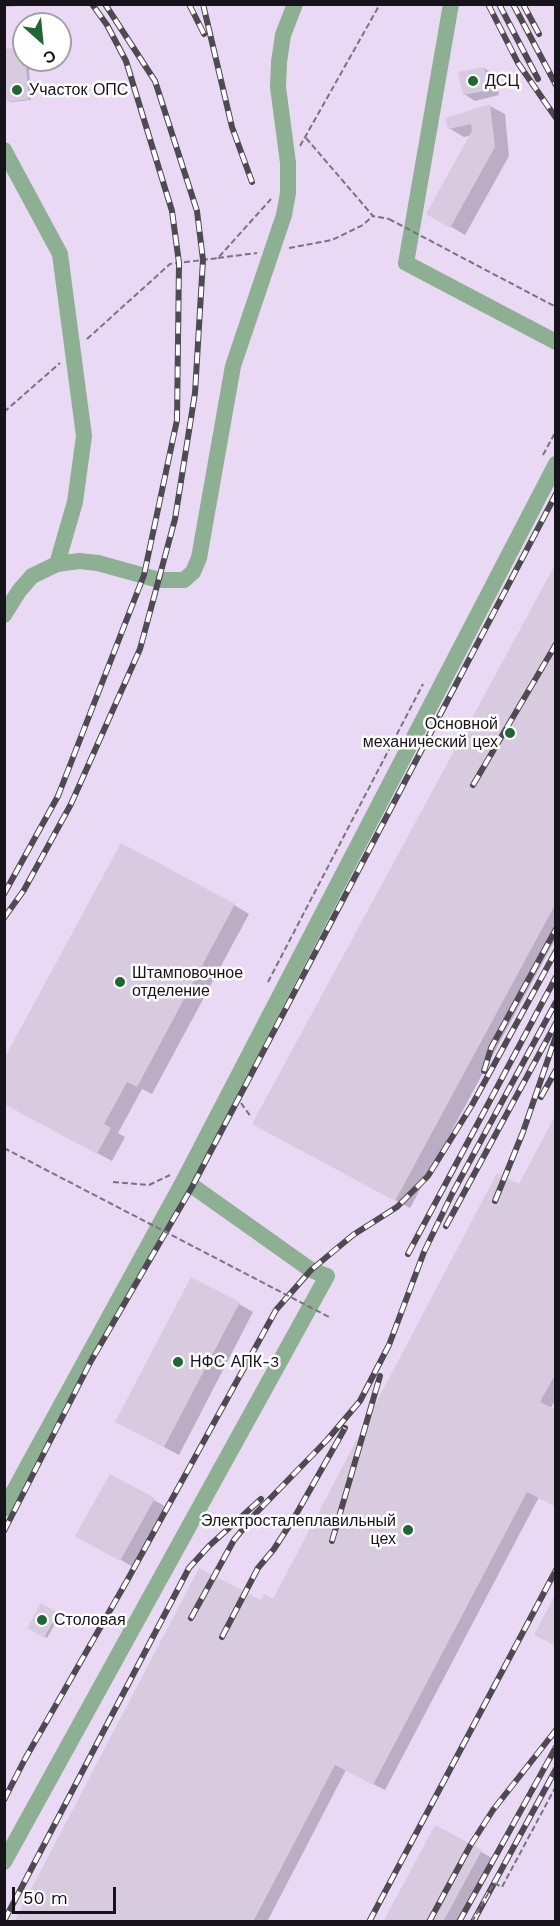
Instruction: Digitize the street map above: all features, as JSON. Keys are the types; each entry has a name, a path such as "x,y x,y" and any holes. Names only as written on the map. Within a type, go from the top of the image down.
{"lane":[{"path":"451,4 406,263 555,342"},
{"path":"4,615 19,591 32,576 57,564 79,561 98,562 159,580 184,580 193,572 199,558 233,366 285,215 288,163 278,87 279,62 292,8"},
{"path":"4,150 60,254 84,436 75,502 57,564"},
{"path":"4,1509 177,1177 555,464"},
{"path":"4,1862 327,1276 311,1270 177,1177"}],"path":[{"path":"306,138 373,216 389,219 555,307"},
{"path":"218,258 332,240 363,225 373,216"},
{"path":"170,264 179,263"},
{"path":"4,1149 329,1317"},
{"path":"112,1182 149,1185 177,1177"},
{"path":"472,1922 494,1883 502,1887 555,1786"}],"shaded area":[{"path":"5,5 555,5 555,1921 5,1921"}],"building":[{"name":"Участок ОПС","path":"12,48 12,72 26,72 29,99 7,102 4,49"},
{"name":"ДСЦ","path":"484,67 489,90 463,95 458,72"},
{"path":"490,104 495,147 450,228 426,214 472,131 471,124 448,129 445,118"},
{"name":"Основной механический цех","path":"556,563 556,903 395,1201 252,1124"},
{"name":"Штамповочное отделение","path":"121,843 235,904 137,1087 127,1082 104,1124 111,1128 97,1154 4,1104 4,1059"},
{"name":"Электросталеплавильный цех","path":"556,1114 556,1373 540,1402 556,1410 556,1507 527,1492 373,1785 335,1765 253,1922 14,1922 199,1568 261,1600 264,1594 273,1599 497,1173 519,1184"},
{"name":"НФС АПК-3","path":"191,1277 240,1302 164,1447 115,1422"},
{"path":"110,1474 155,1498 120,1561 75,1536"},
{"path":"556,1593 556,1646 534,1635"},
{"name":"Столовая","path":"41,1603 58,1613 44,1638 27,1628"},
{"path":"435,1825 482,1850 443,1922 383,1922"}],"railway":[{"path":"4,894 58,796 144,575 177,420 179,263 172,211 126,61 107,25 92,4"},
{"path":"4,918 24,890 71,804 140,649 175,519 195,393 203,260 197,211 155,81 105,4"},
{"path":"189,4 204,34"},
{"path":"203,4 232,127 252,182"},
{"path":"488,4 518,63 556,118"},
{"path":"499,4 538,79"},
{"path":"513,4 556,85"},
{"path":"523,4 539,34"},
{"path":"4,1531 91,1361 192,1187 556,494"},
{"path":"473,785 556,644"},
{"path":"484,1071 491,1048 556,929"},
{"path":"4,1800 276,1310 311,1270 353,1235 397,1207 428,1176 472,1105 556,951"},
{"path":"408,1254 556,977"},
{"path":"191,1618 234,1540 360,1401 389,1345 424,1252 452,1194 556,1002"},
{"path":"446,1226 556,1023"},
{"path":"495,1201 523,1132 556,1036"},
{"path":"541,1097 556,1070"},
{"path":"332,1541 380,1376"},
{"path":"222,1637 258,1568 274,1549 294,1518 345,1428"},
{"path":"4,1921 189,1568 209,1546 261,1499"},
{"path":"369,1922 556,1570"},
{"path":"429,1922 470,1846 493,1810 556,1730"},
{"path":"459,1922 556,1747"},
{"path":"473,1922 556,1769"}],"place":[{"name":"ДСЦ","path":"473,81"},
{"name":"Участок ОПС","path":"17,90"},
{"name":"Основной механический цех","path":"510,733"},
{"name":"Штамповочное отделение","path":"120,982"},
{"name":"НФС АПК-3","path":"178,1362"},
{"name":"Электросталеплавильный цех","path":"408,1530"},
{"name":"Столовая","path":"42,1620"}]}
